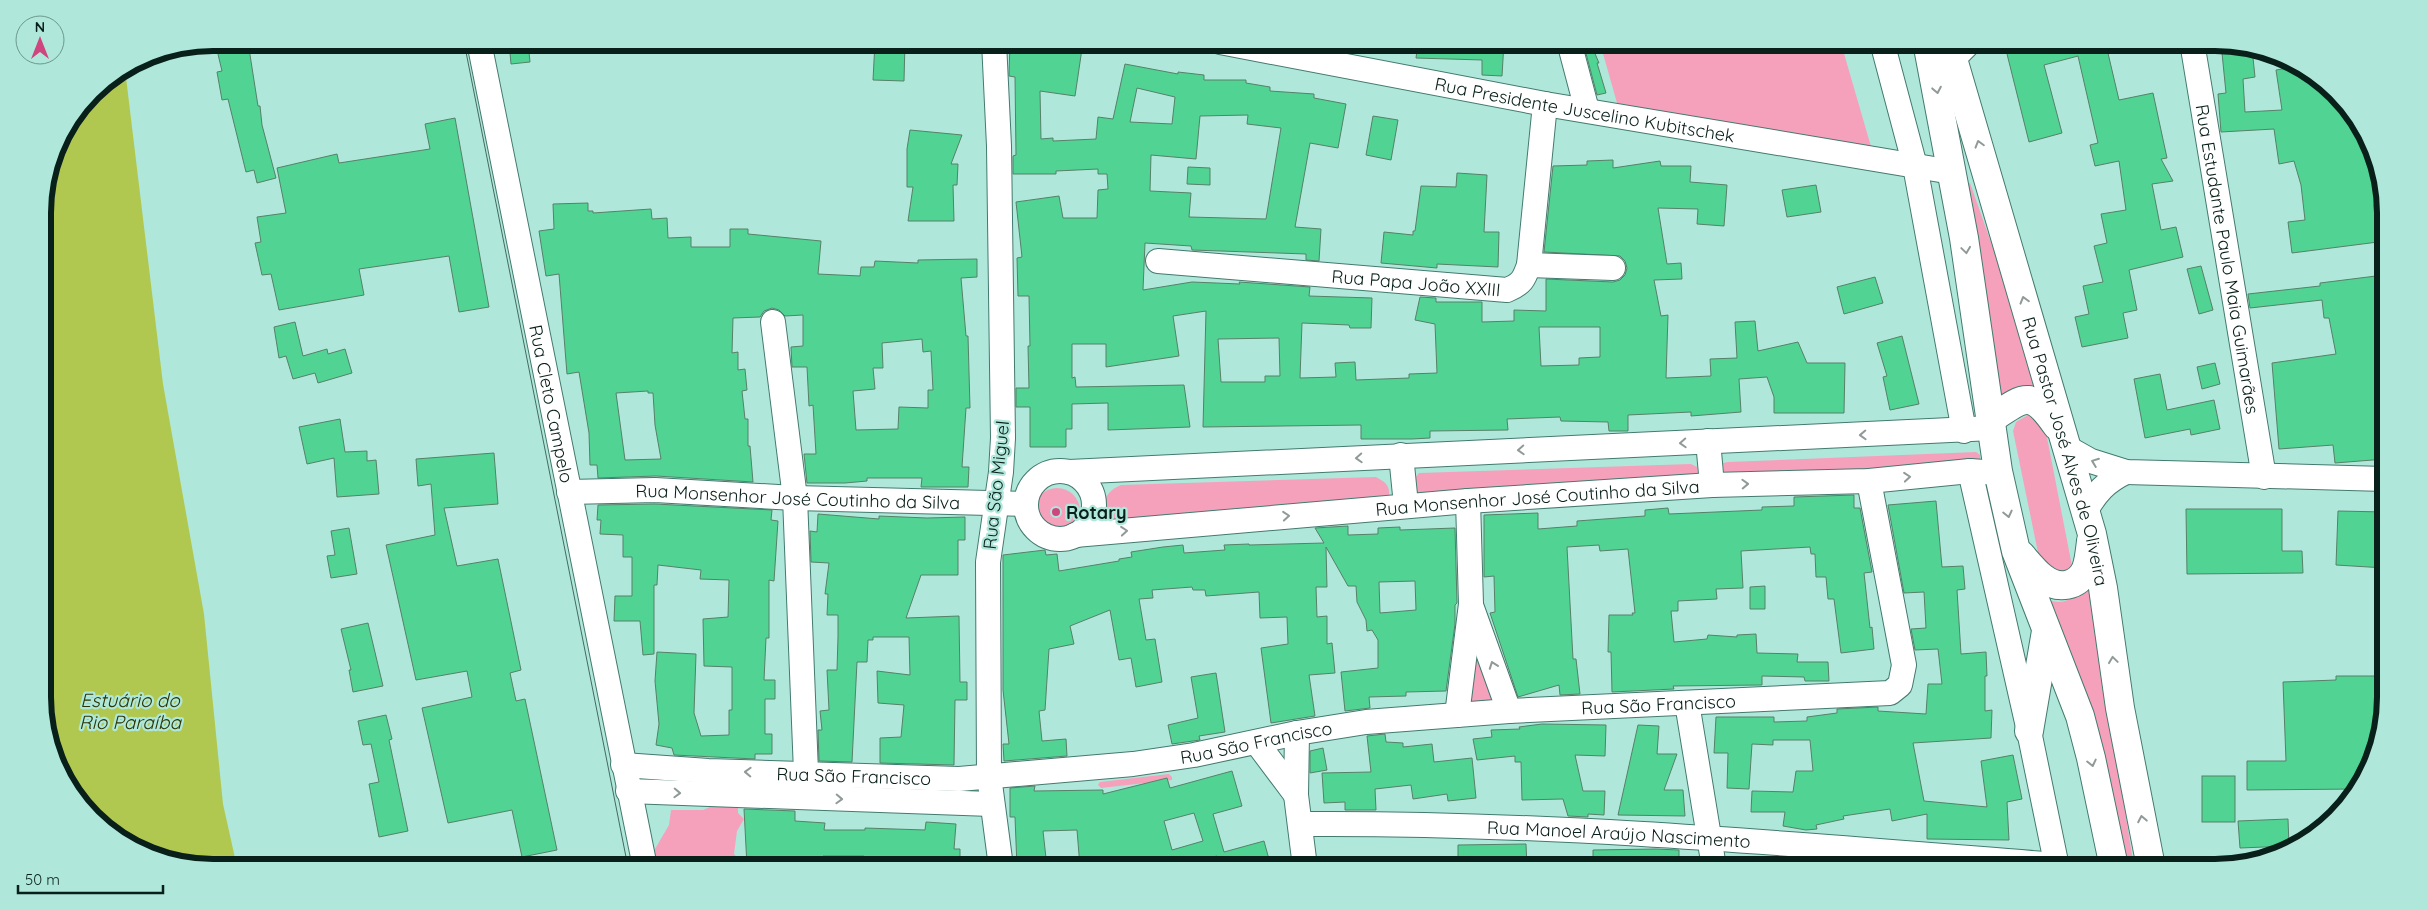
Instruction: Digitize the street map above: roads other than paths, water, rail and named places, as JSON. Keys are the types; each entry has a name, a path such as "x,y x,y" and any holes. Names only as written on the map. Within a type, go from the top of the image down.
{"highway":[{"path":"1929,51 1952,172 1999,473 2016,550 2080,716 2112,858"},
{"name":"Rua Pastor José Alves de Oliveira","path":"1958,51 2088,523 2103,588 2120,708 2149,858"},
{"path":"1992,423 2018,401 2033,400 2042,406 2064,439"},
{"path":"2016,550 2043,579 2058,586 2071,585 2081,577 2087,568 2088,523"},
{"path":"2029,731 2046,630"}],"street":[{"name":"Rua Cleto Campelo","path":"482,51 628,791 643,859"},
{"name":"Rua São Miguel","path":"994,51 999,146 1003,438 997,503 988,562 989,776 991,804 1000,859"},
{"name":"Rua Presidente Juscelino Kubitschek","path":"1267,51 1545,104 1952,172"},
{"path":"1571,51 1587,110"},
{"path":"1884,51 1915,166 1964,430"},
{"name":"Rua Estudante Paulo Maia Guimarães","path":"2193,51 2264,477"},
{"name":"Rua Papa João XXIII","path":"1158,261 1507,290 1524,280 1528,265 1545,104"},
{"path":"1528,265 1613,268"},
{"path":"773,322 796,498 806,786"},
{"path":"1069,472 1086,483 1093,501 1090,520 1085,528 1075,535 1058,538 1041,534 1033,526 1027,515 1026,504 1028,494 1040,478 1059,471 1964,430 1992,423"},
{"path":"2064,439 2090,461 2126,472 2377,479"},
{"path":"1708,441 1712,485"},
{"path":"1401,456 1406,505"},
{"name":"Rua Monsenhor José Coutinho da Silva","path":"1075,535 1406,505 1712,485 1868,481 1970,471 1999,473"},
{"path":"1970,471 2029,731 2055,858"},
{"path":"2088,523 2098,491 2109,480 2126,472"},
{"name":"Rua São Francisco","path":"628,791 959,779 1133,764 1366,722 1509,711 1890,693 1900,685 1904,666 1868,481"},
{"name":"Rua Monsenhor José Coutinho da Silva","path":"569,492 655,490 796,498 1026,504"},
{"path":"1457,715 1471,604 1468,501"},
{"path":"1471,604 1509,711"},
{"path":"1686,703 1713,858"},
{"path":"1297,733 1296,795 1304,858"},
{"path":"1257,743 1296,795"},
{"name":"Rua São Francisco","path":"623,765 806,786 991,804"},
{"name":"Rua Manoel Araújo Nascimento","path":"1300,824 1397,823 1710,838 1959,858"}],"water":[{"name":"Estuário do Rio Paraíba","path":"126,76 163,384 204,614 223,804 235,859 181,856 141,842 123,832 91,804 78,787 68,769 54,729 51,697 53,192 57,171 64,151 78,123 106,91"}],"tram line":[{"path":"466,51 626,859"}],"place":[{"name":"Rotary","path":"1056,512"}]}
